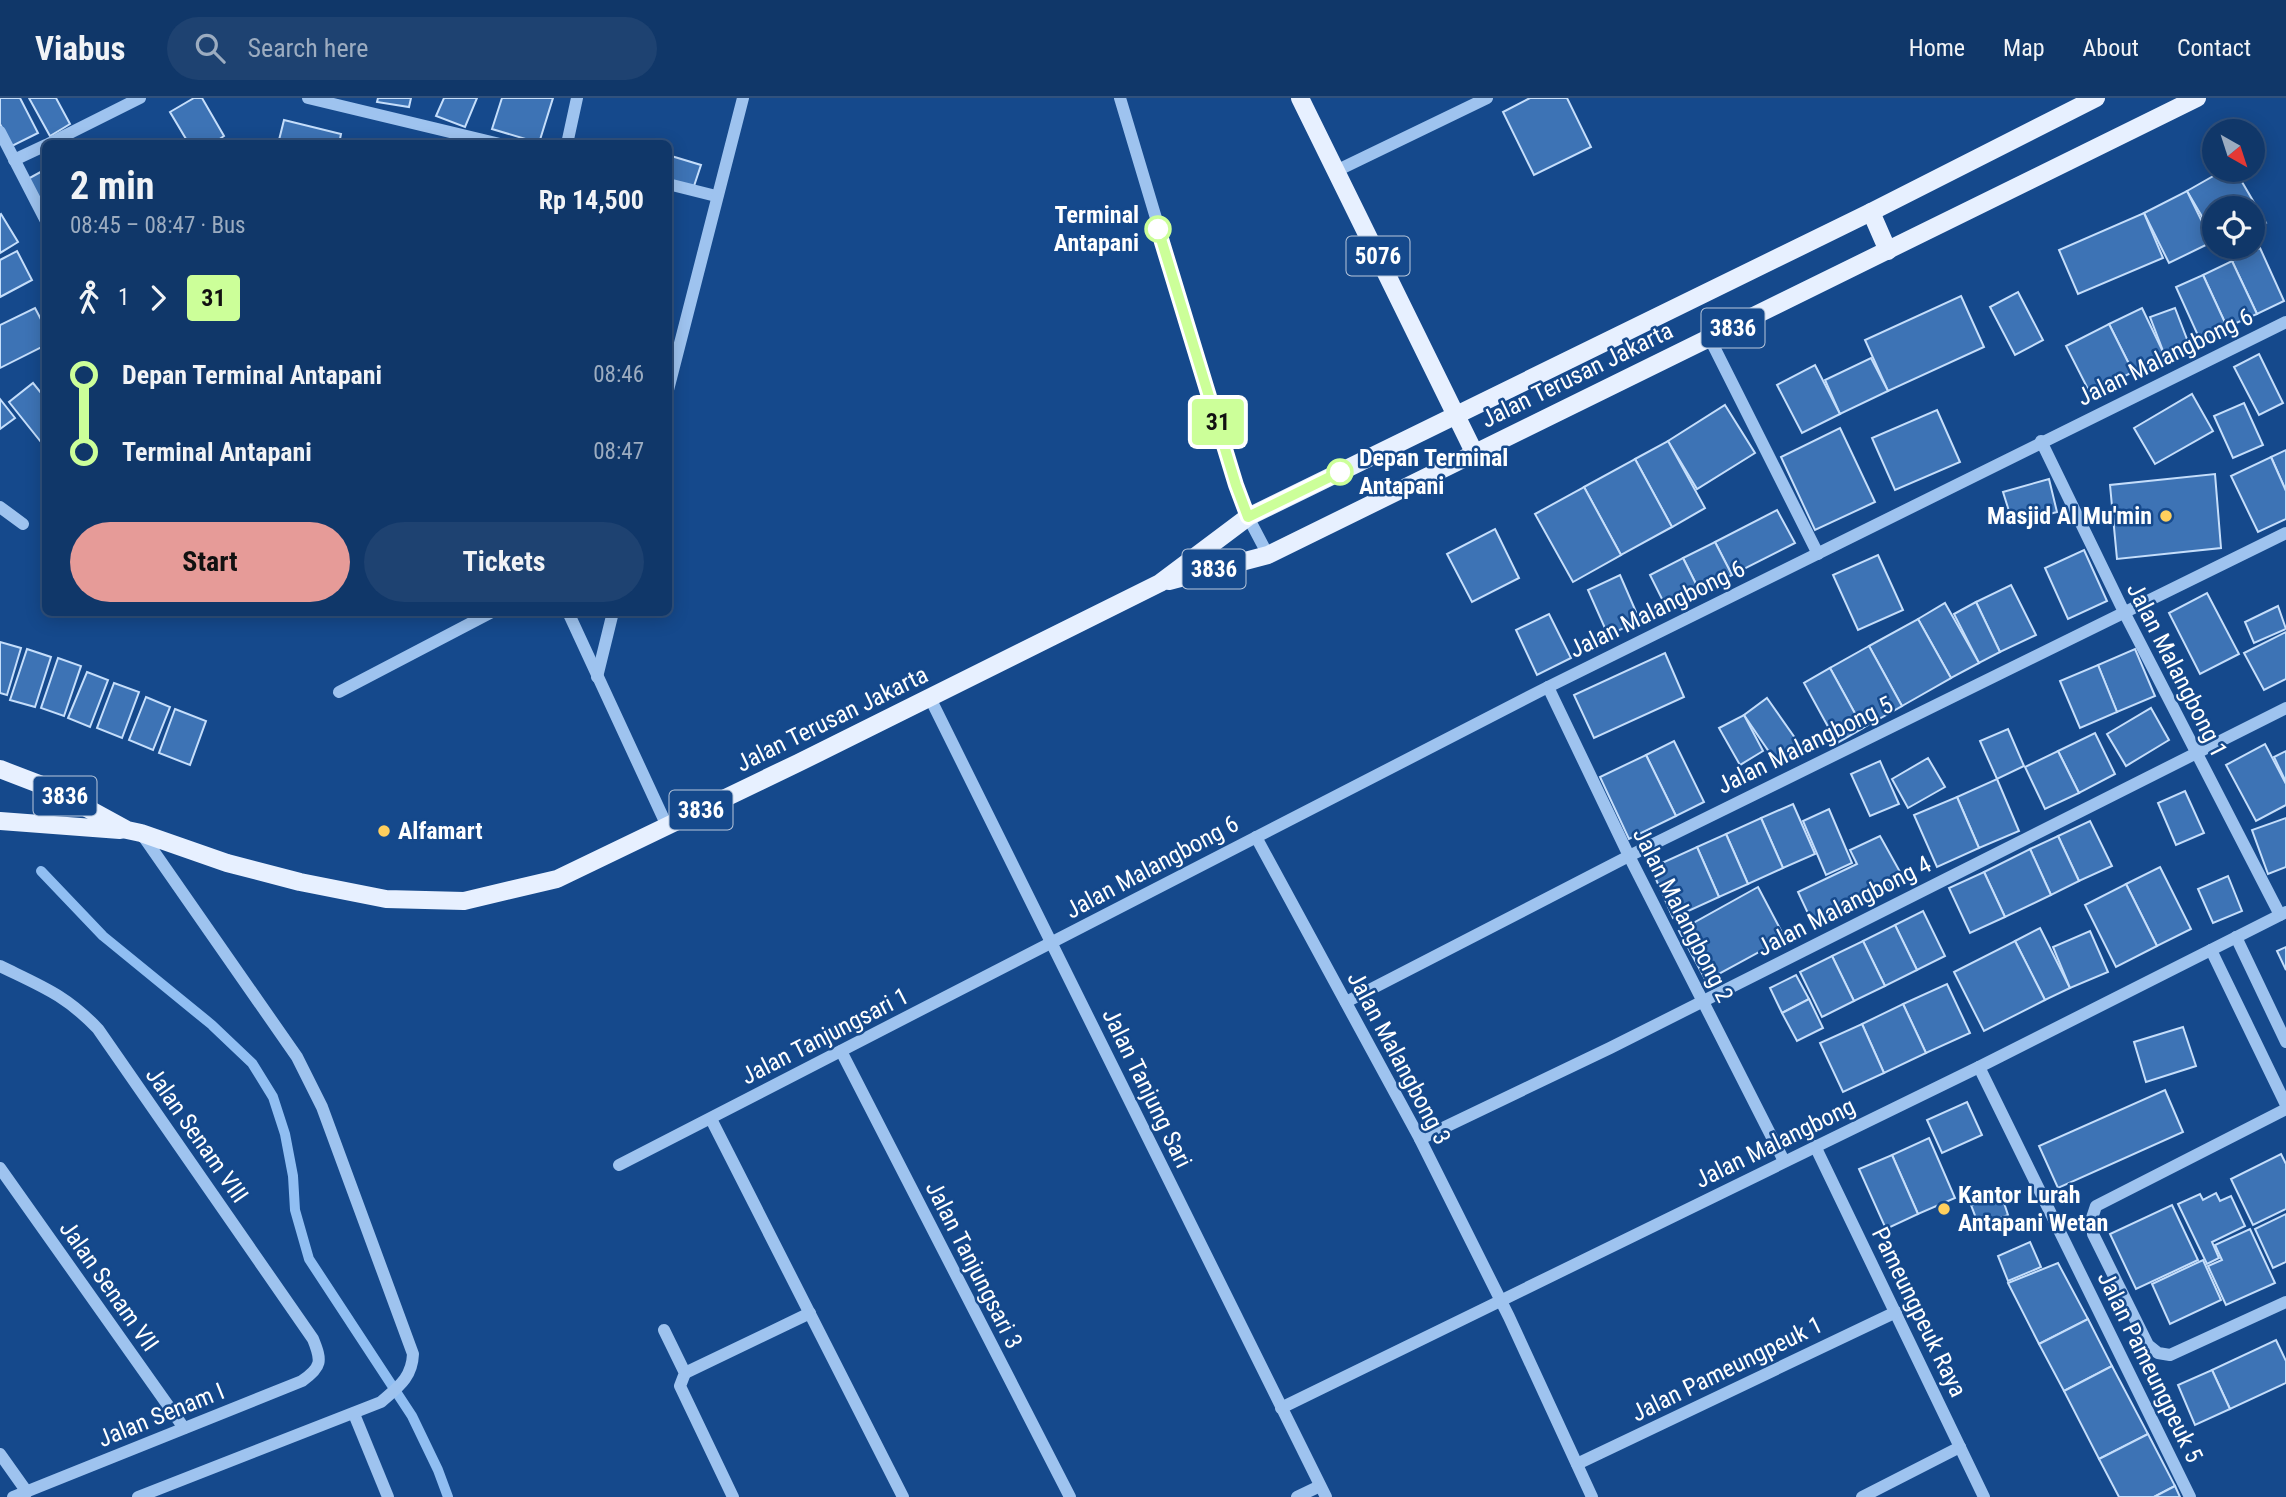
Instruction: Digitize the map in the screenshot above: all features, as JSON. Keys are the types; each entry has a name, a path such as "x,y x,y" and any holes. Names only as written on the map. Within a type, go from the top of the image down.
{"main road":[{"name":"5076","path":"1300,98 1456,415"},
{"name":"Jalan Terusan Jakarta","path":"0,769 52,789 134,832 227,863 300,883 386,899 464,901 557,879 1160,583 1248,517 1871,212 2096,98"},
{"name":"Jalan Terusan Jakarta","path":"1160,583 1268,555 2197,98"},
{"path":"1871,212 1888,251"},
{"path":"1456,415 1474,452"},
{"path":"0,821 134,832"}],"street":[{"path":"55,140 140,98"},
{"path":"308,98 483,140"},
{"path":"568,140 577,98"},
{"path":"672,374 743,98"},
{"path":"1120,98 1236,485 1248,517 1268,555"},
{"path":"1336,171 1487,98"},
{"path":"0,132 42,213"},
{"path":"14,160 42,146"},
{"path":"672,185 716,196"},
{"name":"Jalan Malangbong 6","path":"1051,943 1548,687 2286,322"},
{"path":"1710,339 1818,554"},
{"name":"Jalan Malangbong 1","path":"2041,441 2195,754 2283,914"},
{"path":"0,506 23,524"},
{"name":"Jalan Malangbong 5","path":"1346,1002 1629,856 2286,533"},
{"path":"339,692 484,616"},
{"path":"570,616 667,826"},
{"path":"597,677 612,616"},
{"name":"Jalan Malangbong 2","path":"1548,687 1629,856 1784,1161"},
{"name":"Jalan Tanjung Sari","path":"930,698 1323,1491"},
{"name":"Jalan Malangbong 4","path":"1420,1139 1520,1093 2286,708"},
{"path":"134,832 297,1057 322,1107 413,1354 407,1380 381,1402 354,1415 315,1427 138,1497"},
{"name":"Jalan Malangbong 3","path":"1256,837 1420,1139 1502,1302 1592,1497"},
{"name":"Jalan Malangbong","path":"1281,1408 1979,1068 2283,914"},
{"path":"2236,937 2286,1042"},
{"name":"Jalan Tanjungsari 1","path":"619,1165 1051,943"},
{"path":"2211,950 2286,1107 2096,1206 2092,1218 2092,1234 2148,1345 2158,1353 2170,1355 2286,1302"},
{"name":"Jalan Senam VIII","path":"0,966 60,995 81,1010 98,1028 313,1339 319,1354 319,1364"},
{"name":"Jalan Tanjungsari 3","path":"841,1051 1070,1497"},
{"name":"Jalan Pameungpeuk 5","path":"1979,1068 2190,1497"},
{"path":"712,1119 902,1497"},
{"name":"Pameungpeuk Raya","path":"1815,1146 1984,1497"},
{"name":"Jalan Senam VII","path":"0,1168 184,1428"},
{"name":"Jalan Pameungpeuk 1","path":"1577,1464 1896,1312"},
{"path":"733,1497 680,1386 685,1373 810,1313"},
{"path":"664,1330 685,1373"},
{"name":"Jalan Senam I","path":"13,1497 302,1381 313,1374 319,1364"},
{"path":"354,1415 388,1497"},
{"path":"1862,1497 1960,1447"},
{"path":"0,1454 27,1492"},
{"path":"1297,1497 1323,1491"}],"building":[{"path":"0,98 20,98 38,133 12,146 0,124"},
{"path":"29,98 56,98 70,124 50,136"},
{"path":"194,98 202,98 224,136 218,140 187,140 170,112"},
{"path":"378,98 411,98 409,107 377,102"},
{"path":"444,98 477,98 465,127 436,116"},
{"path":"502,98 553,98 540,140 529,140 492,129"},
{"path":"1530,98 1567,98 1591,147 1534,175 1503,112"},
{"path":"284,120 341,134 340,140 279,140"},
{"path":"672,156 701,165 693,189 672,182"},
{"path":"42,171 42,210 26,180"},
{"path":"2203,182 2242,182 2250,196 2202,196 2202,217 2187,191"},
{"path":"2187,191 2202,222 2202,247 2169,263 2144,213"},
{"path":"2144,213 2163,258 2078,294 2059,250"},
{"path":"0,215 18,242 0,253"},
{"path":"17,251 32,280 0,297 0,260"},
{"path":"2265,259 2284,301 2257,314 2232,261"},
{"path":"2232,261 2257,314 2227,327 2203,275"},
{"path":"2203,275 2227,327 2200,340 2176,287"},
{"path":"2018,292 2043,340 2015,355 1990,307"},
{"path":"1961,296 1984,347 1888,391 1865,340"},
{"path":"35,308 42,321 42,347 0,368 0,325"},
{"path":"2142,308 2165,356 2133,372 2109,324"},
{"path":"2175,308 2190,347 2165,356 2150,317"},
{"path":"2109,324 2133,372 2090,393 2066,346"},
{"path":"2259,354 2283,403 2259,415 2234,367"},
{"path":"1871,358 1888,391 1840,414 1825,380"},
{"path":"1815,365 1840,414 1802,433 1777,385"},
{"path":"33,383 42,394 42,443 9,402"},
{"path":"2192,394 2213,431 2155,464 2134,428"},
{"path":"0,399 15,418 0,429"},
{"path":"2244,403 2263,445 2233,458 2214,416"},
{"path":"1725,405 1755,453 1697,489 1668,441"},
{"path":"1937,410 1960,462 1895,490 1872,438"},
{"path":"1840,428 1875,502 1815,530 1781,457"},
{"path":"1668,441 1705,508 1672,527 1635,459"},
{"path":"2286,450 2286,491 2271,457"},
{"path":"2271,457 2286,491 2286,519 2258,532 2231,476"},
{"path":"1635,459 1672,527 1621,555 1584,487"},
{"name":"Masjid Al Mu'min","path":"2215,474 2221,548 2117,559 2110,485"},
{"path":"2049,479 2057,512 2013,524 2003,492"},
{"path":"1584,487 1621,555 1573,582 1535,514"},
{"path":"1777,510 1795,543 1732,575 1715,542"},
{"path":"1495,529 1519,578 1472,602 1447,554"},
{"path":"1715,542 1732,575 1700,592 1683,558"},
{"path":"2084,550 2107,601 2068,619 2045,568"},
{"path":"1878,555 1903,610 1858,630 1833,575"},
{"path":"1683,558 1700,592 1667,609 1650,575"},
{"path":"1620,575 1640,621 1608,635 1588,590"},
{"path":"2011,585 2036,635 2000,652 1976,602"},
{"path":"2207,593 2239,654 2200,674 2169,613"},
{"path":"1976,602 2000,652 1979,663 1954,614"},
{"path":"1945,603 1979,663 1951,678 1918,619"},
{"path":"2278,606 2286,629 2254,643 2245,622"},
{"path":"1549,614 1571,658 1537,675 1516,630"},
{"path":"1918,619 1951,678 1902,706 1869,646"},
{"path":"2286,632 2286,679 2264,690 2244,653"},
{"path":"0,642 21,648 7,695 0,693"},
{"path":"1869,646 1902,706 1863,728 1830,668"},
{"path":"27,649 51,657 35,707 10,700"},
{"path":"2135,649 2155,696 2117,712 2098,665"},
{"path":"1665,653 1684,697 1594,738 1574,695"},
{"path":"58,658 81,666 64,716 41,708"},
{"path":"2098,665 2117,712 2080,728 2060,681"},
{"path":"1830,668 1863,728 1837,743 1804,683"},
{"path":"87,672 108,680 90,727 68,718"},
{"path":"114,683 139,692 122,738 97,728"},
{"path":"146,697 170,707 153,750 129,740"},
{"path":"1767,698 1800,745 1776,762 1744,715"},
{"path":"2151,708 2169,740 2126,766 2107,734"},
{"path":"175,709 206,721 190,765 159,753"},
{"path":"1744,715 1763,751 1740,765 1719,728"},
{"path":"2008,729 2024,766 1997,779 1980,741"},
{"path":"2095,733 2115,774 2079,793 2058,751"},
{"path":"1674,741 1704,802 1676,816 1646,755"},
{"path":"2265,744 2286,784 2286,805 2256,821 2226,765"},
{"path":"2058,751 2079,793 2045,809 2025,767"},
{"path":"2286,751 2286,782 2274,757"},
{"path":"1646,755 1676,816 1629,839 1600,777"},
{"path":"1928,758 1945,787 1908,808 1892,779"},
{"path":"1880,761 1899,804 1870,816 1851,774"},
{"path":"1997,779 2019,831 1979,848 1957,797"},
{"path":"2185,791 2204,833 2176,845 2158,803"},
{"path":"1957,797 1979,848 1937,867 1914,815"},
{"path":"1793,804 1815,854 1783,868 1761,818"},
{"path":"1829,809 1852,863 1826,875 1803,821"},
{"path":"1761,818 1783,868 1748,884 1726,834"},
{"path":"2286,818 2286,867 2268,874 2252,830"},
{"path":"2090,821 2112,866 2079,881 2058,836"},
{"path":"1726,834 1748,884 1719,897 1697,847"},
{"path":"1880,836 1904,879 1812,922 1798,892 1857,864 1850,850"},
{"path":"2058,836 2079,881 2051,895 2030,849"},
{"path":"1697,847 1719,897 1673,918 1651,868"},
{"path":"2030,849 2051,895 2005,917 1984,872"},
{"path":"2160,867 2191,929 2157,946 2126,884"},
{"path":"1984,872 2005,917 1970,933 1949,888"},
{"path":"2228,876 2242,911 2213,923 2198,889"},
{"path":"2126,884 2157,946 2116,967 2085,905"},
{"path":"1758,887 1785,938 1706,981 1679,931"},
{"path":"1923,911 1945,956 1917,970 1895,925"},
{"path":"1895,925 1917,970 1885,986 1863,941"},
{"path":"2040,928 2070,988 2045,1000 2015,941"},
{"path":"2090,931 2108,972 2070,988 2053,947"},
{"path":"1863,941 1885,986 1854,1001 1832,956"},
{"path":"2015,941 2045,1000 1984,1031 1954,972"},
{"path":"2286,947 2286,970 2277,951"},
{"path":"1832,956 1854,1001 1822,1017 1800,972"},
{"path":"1796,975 1809,999 1782,1013 1770,988"},
{"path":"1947,984 1970,1033 1926,1053 1903,1004"},
{"path":"1809,999 1823,1028 1797,1041 1782,1013"},
{"path":"1903,1004 1926,1053 1884,1073 1862,1024"},
{"path":"1862,1024 1884,1073 1843,1092 1820,1043"},
{"path":"2183,1027 2196,1066 2146,1082 2134,1042"},
{"path":"2165,1090 2183,1132 2058,1188 2039,1146"},
{"path":"1967,1102 1982,1135 1942,1153 1927,1120"},
{"path":"1929,1138 1955,1198 1918,1214 1892,1155"},
{"path":"2281,1154 2286,1164 2286,1209 2253,1225 2231,1179"},
{"path":"1892,1155 1918,1214 1886,1229 1859,1169"},
{"path":"2216,1193 2220,1201 2231,1196 2245,1226 2212,1242 2219,1258 2207,1264 2178,1204 2200,1194 2203,1200"},
{"path":"2001,1194 2008,1215 1979,1226 1971,1205"},
{"path":"2172,1205 2198,1260 2136,1289 2110,1234"},
{"path":"2286,1214 2286,1262 2273,1268 2255,1229"},
{"path":"2250,1229 2275,1283 2226,1305 2208,1266 2222,1260 2215,1245"},
{"path":"2030,1242 2041,1267 2008,1281 1998,1256"},
{"path":"2203,1260 2221,1300 2170,1324 2152,1284"},
{"path":"2058,1263 2088,1319 2039,1344 2008,1283"},
{"path":"2088,1319 2112,1366 2064,1391 2039,1344"},
{"path":"2276,1340 2286,1361 2286,1383 2230,1409 2212,1370"},
{"path":"2112,1366 2148,1434 2099,1459 2064,1391"},
{"path":"2212,1370 2230,1409 2195,1425 2178,1385"},
{"path":"2148,1434 2175,1486 2154,1497 2119,1497 2099,1459"},
{"path":"2175,1486 2180,1497 2154,1497"}],"waterway":[{"path":"41,871 103,936 212,1025 252,1063 273,1097 285,1134 293,1176 295,1210 309,1259 412,1416 448,1497"}],"bus line":[{"name":"31","path":"1158,229 1248,517 1340,472"}],"place":[{"name":"Terminal Antapani","path":"1158,229"},
{"name":"Depan Terminal Antapani","path":"1340,472"},
{"name":"Masjid Al Mu'min","path":"2166,516"},
{"name":"Alfamart","path":"384,831"},
{"name":"Kantor Lurah Antapani Wetan","path":"1944,1209"}]}
